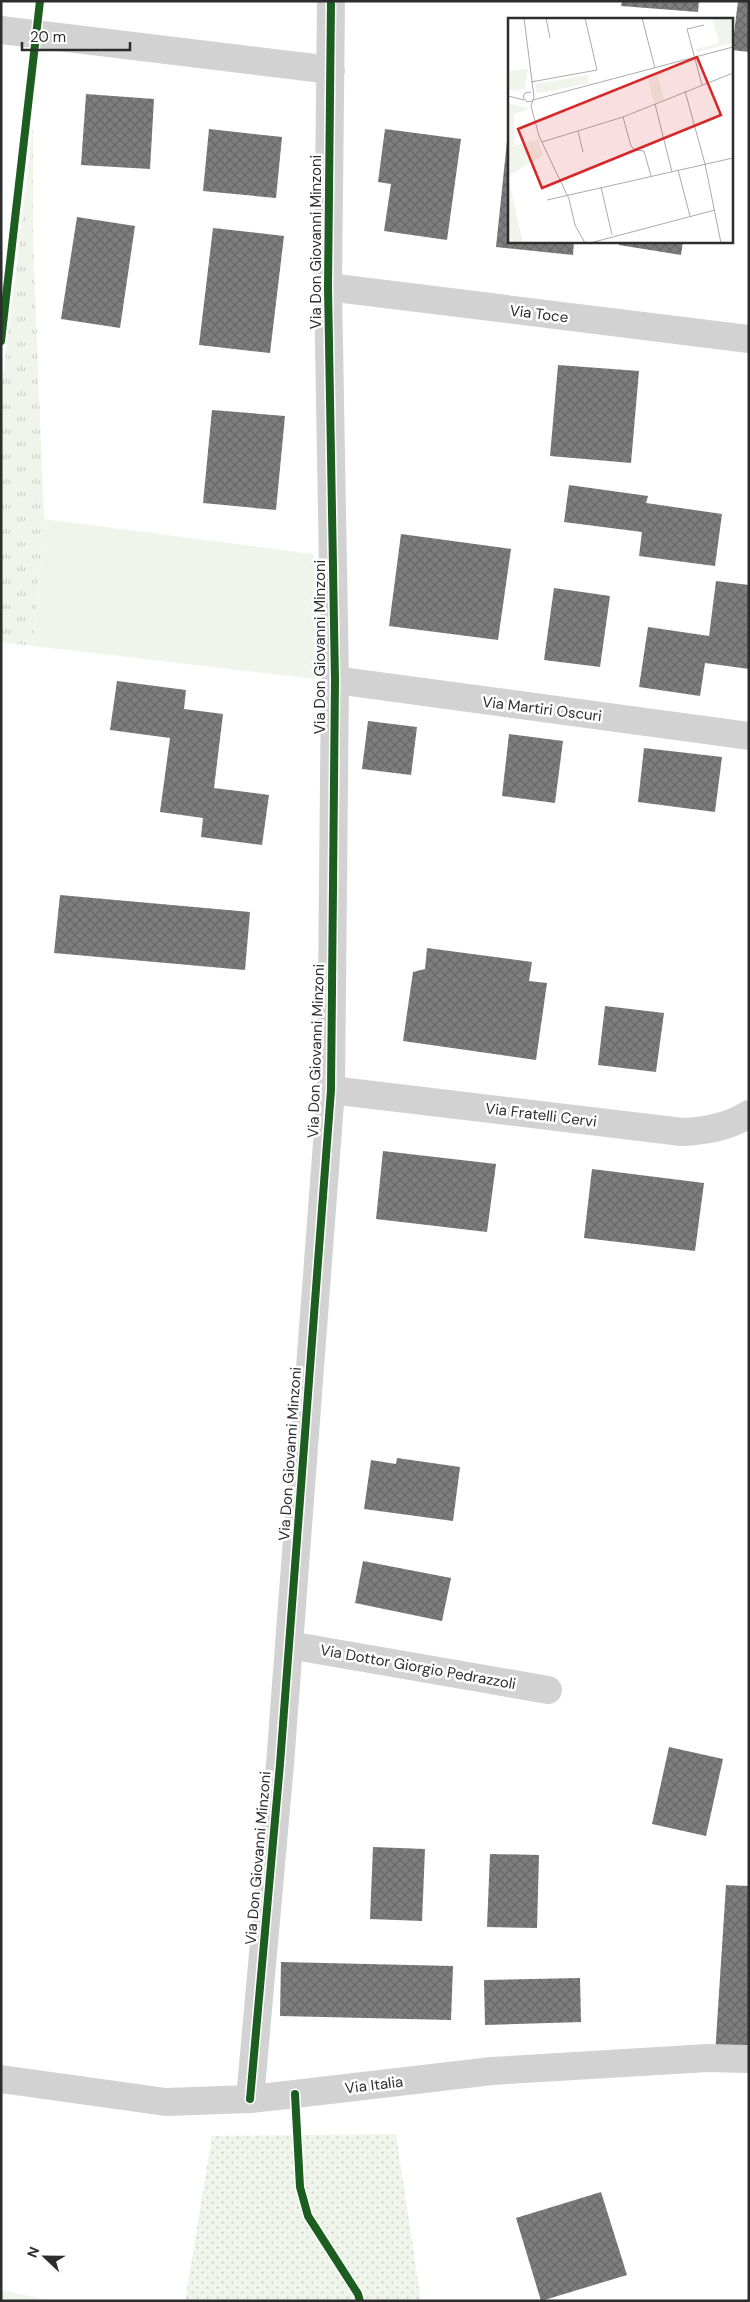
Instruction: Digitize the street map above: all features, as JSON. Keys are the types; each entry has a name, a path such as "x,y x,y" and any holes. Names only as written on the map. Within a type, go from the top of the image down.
{"street":[{"name":"Via Don Giovanni Minzoni","path":"250,2099 289,1645 331,1090 335,680 328,287 331,1"},
{"path":"1,30 331,70"},
{"name":"Via Toce","path":"328,287 749,339"},
{"name":"Via Martiri Oscuri","path":"335,680 749,736"},
{"name":"Via Fratelli Cervi","path":"331,1090 682,1132 708,1130 733,1122 749,1114"},
{"name":"Via Dottor Giorgio Pedrazzoli","path":"289,1645 548,1690"},
{"name":"Via Italia","path":"1,2079 166,2102 250,2099 492,2071 708,2058 749,2059"}],"path":[{"path":"8,282 5,272 11,263"}],"green space":[{"path":"33,126 33,241 44,519 33,646 1,642 1,394"},
{"path":"44,519 314,554 315,679 33,646"},
{"path":"396,2134 421,2301 185,2301 212,2136"},
{"path":"1,2290 52,2301 1,2301"}],"building":[{"path":"622,1 699,1 698,12 621,6"},
{"path":"738,1 749,1 749,52 732,50"},
{"path":"86,94 154,99 150,169 81,165"},
{"path":"209,129 282,137 276,198 203,191"},
{"path":"385,129 461,139 447,240 384,231 391,184 378,182"},
{"path":"507,141 508,242 574,242 573,255 496,247"},
{"path":"77,217 135,226 120,328 61,319"},
{"path":"213,228 284,236 270,353 199,345"},
{"path":"619,242 683,242 681,255 619,245"},
{"path":"558,365 639,371 631,463 550,456"},
{"path":"212,410 285,416 276,510 203,503"},
{"path":"569,485 648,496 646,503 722,514 715,566 639,556 642,532 564,522"},
{"path":"401,534 511,549 498,640 389,626"},
{"path":"716,581 749,585 749,669 705,663 700,696 639,687 648,627 709,636"},
{"path":"554,588 610,596 600,667 544,660"},
{"path":"117,681 186,690 184,709 223,714 214,788 269,795 262,845 201,837 203,818 160,812 170,738 110,730"},
{"path":"368,721 417,727 411,775 362,769"},
{"path":"509,734 563,741 555,803 502,796"},
{"path":"644,748 722,757 715,812 638,802"},
{"path":"60,895 250,912 245,970 54,953"},
{"path":"427,948 532,962 529,981 547,983 536,1060 403,1041 413,972 425,969"},
{"path":"605,1006 664,1013 656,1072 598,1065"},
{"path":"383,1151 496,1164 487,1232 376,1219"},
{"path":"592,1169 704,1183 695,1251 584,1238"},
{"path":"397,1458 460,1467 453,1521 364,1509 371,1460 396,1464"},
{"path":"363,1561 451,1578 442,1621 355,1603"},
{"path":"669,1747 723,1759 706,1836 652,1824"},
{"path":"373,1847 425,1849 422,1921 370,1919"},
{"path":"490,1854 539,1855 537,1928 487,1927"},
{"path":"726,1885 749,1886 749,2057 715,2055"},
{"path":"281,1962 453,1966 451,2020 280,2016"},
{"path":"580,1978 581,2022 485,2025 484,1980"},
{"path":"601,2192 627,2275 541,2301 516,2218"}],"cycle path":[{"path":"1,341 40,1"},
{"path":"250,2099 280,1764 331,1090 335,680 328,287 331,1"},
{"path":"295,2094 300,2187 308,2216 358,2294 360,2301"}]}
